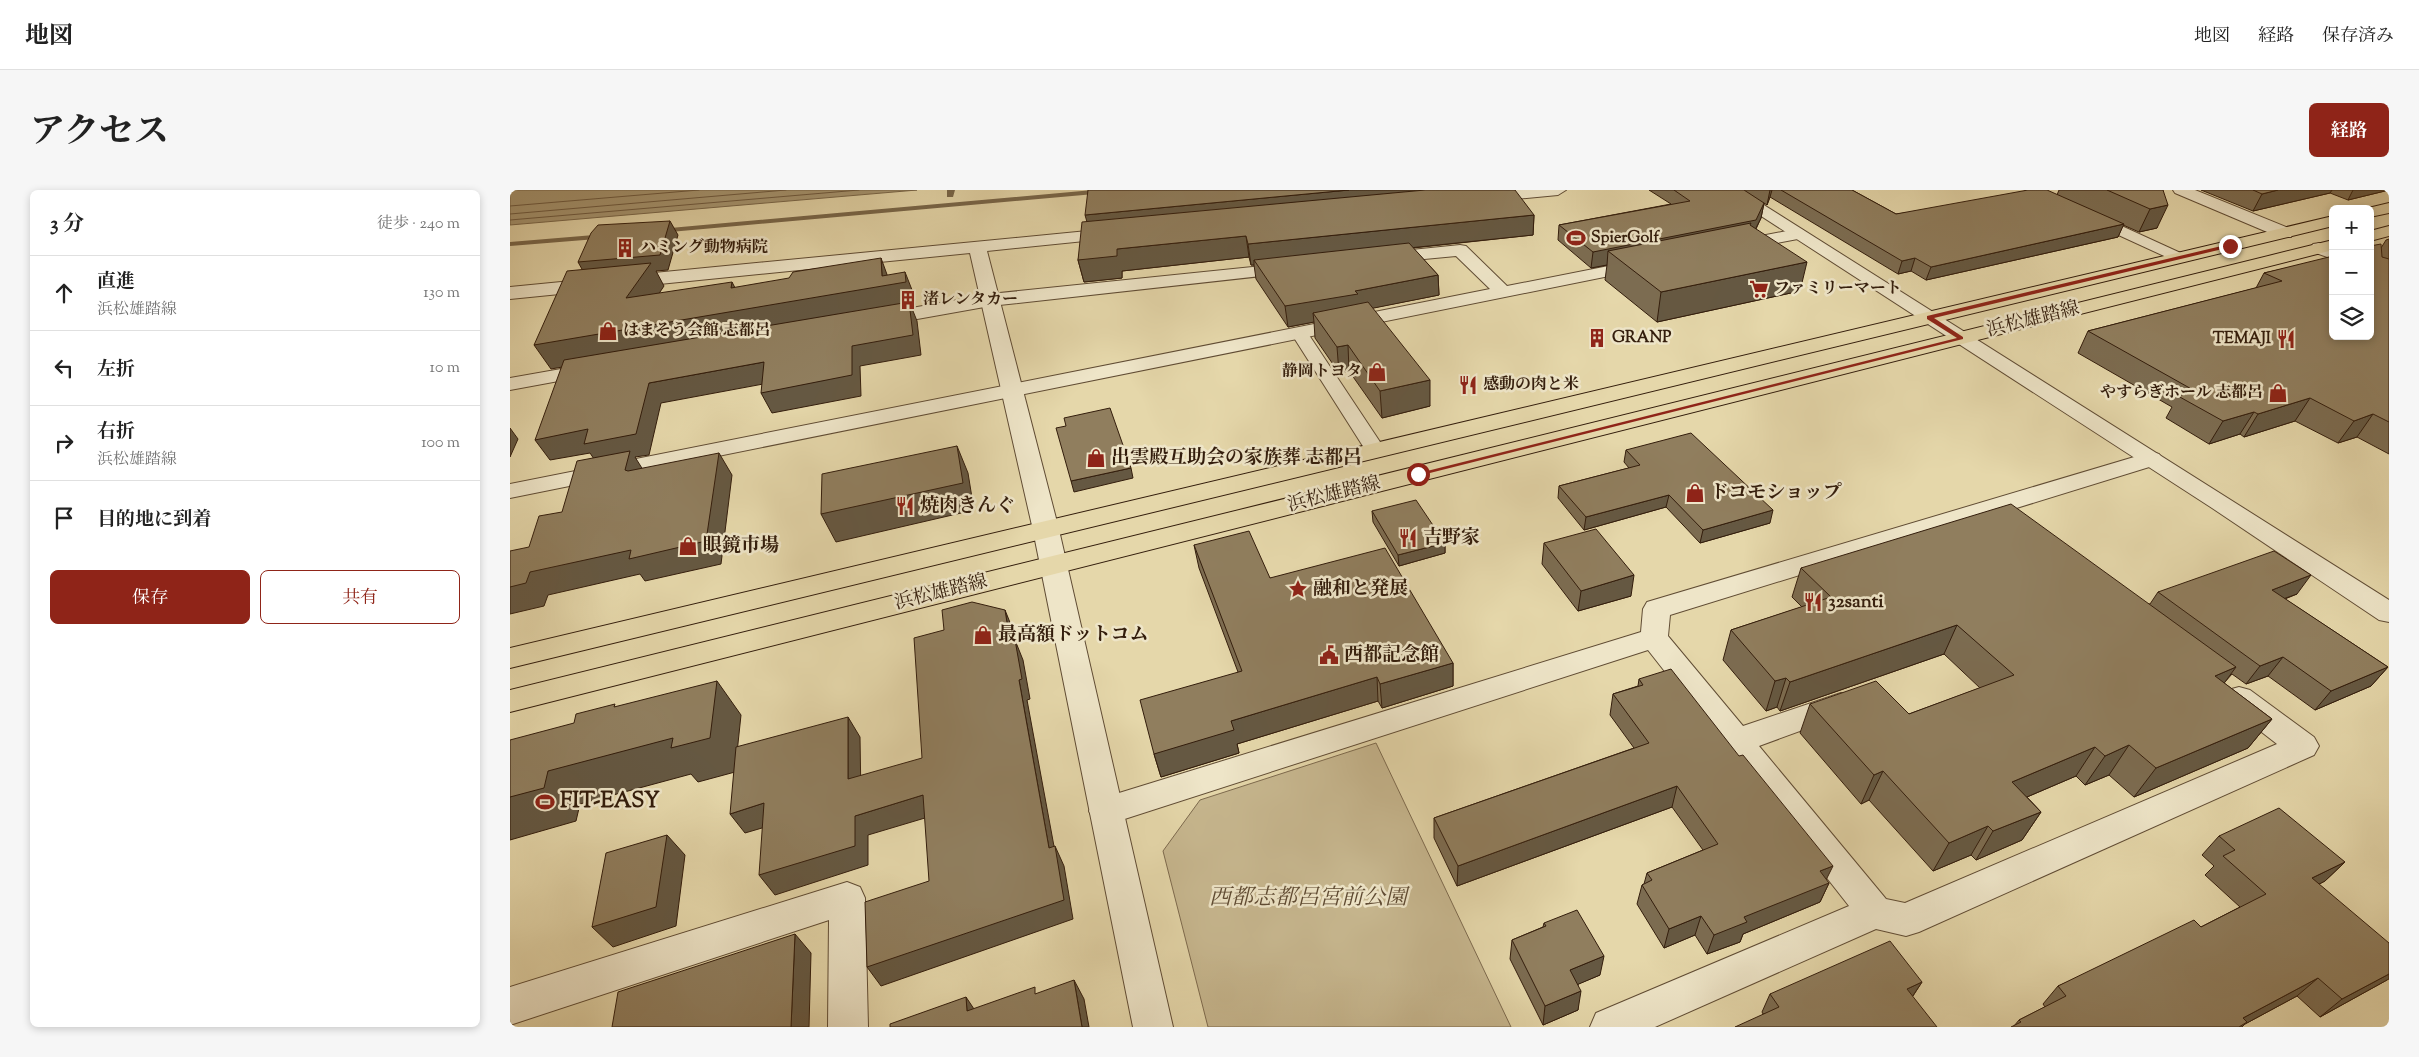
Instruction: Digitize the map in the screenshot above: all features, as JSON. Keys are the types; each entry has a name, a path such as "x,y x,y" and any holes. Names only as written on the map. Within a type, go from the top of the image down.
{"main road":[{"path":"2374,211 2389,208"},
{"name":"浜松雄踏線","path":"510,658 2329,222"},
{"path":"2374,235 2389,231"},
{"name":"浜松雄踏線","path":"510,701 1961,338 2328,249"}],"street":[{"path":"1470,199 1558,190"},
{"path":"1729,190 2151,458 2389,613"},
{"path":"2181,190 2285,233"},
{"path":"510,293 1132,232"},
{"path":"1712,250 1797,234"},
{"path":"977,247 1054,565 1153,1027"},
{"path":"1360,261 1460,250 1503,292"},
{"path":"510,491 1665,260"},
{"path":"862,322 990,300 1311,266"},
{"path":"510,384 618,365"},
{"path":"2151,458 1658,609 1654,638 1875,912 1906,920 2303,746 2216,681"},
{"path":"1990,508 2021,532"},
{"path":"1106,811 1654,638"},
{"path":"1737,741 1865,696"},
{"path":"510,1006 847,898 848,1027"},
{"path":"1610,1027 1875,912"}],"lane":[{"path":"2032,190 2180,258"},
{"path":"1298,333 1376,451"}],"green space":[{"name":"西都志都呂宮前公園","path":"1376,743 1511,1027 1208,1027 1163,851 1200,800"}],"water":[{"path":"510,190 917,190 510,225"}],"building":[{"path":"1088,190 1349,190 1085,215"},
{"path":"1425,190 1515,190 1534,215 1248,244 1246,236 1117,249 1117,256 1078,260 1082,222"},
{"path":"1674,190 1744,190 1764,203 1756,220 1593,252 1559,225 1690,201"},
{"path":"1781,190 1852,190 1896,214 2028,190 2047,190 2124,224 1931,267 1915,258 1902,261"},
{"path":"2107,190 2163,190 2168,205 2150,209"},
{"path":"2253,190 2278,190 2262,194"},
{"path":"670,221 660,255 578,262 591,233 598,225"},
{"path":"1751,223 1750,225 1807,262 1661,292 1608,251"},
{"path":"1409,243 1438,275 1355,291 1358,294 1285,306 1254,260"},
{"path":"2381,244 2382,257 2389,259 2389,422 2373,414 2354,421 2310,398 2258,414 2254,412 2223,421 2178,396 2195,391 2088,331 2282,281 2264,273 2329,257 2329,340 2374,340 2374,245"},
{"path":"881,258 882,276 905,272 906,282 534,345 567,271 651,263 626,298 732,282 731,288 789,278 793,272"},
{"path":"909,302 913,335 852,346 852,375 761,393 764,362 649,383 636,434 584,444 588,429 535,440 564,360"},
{"path":"1368,302 1430,380 1380,391 1348,345 1337,347 1313,313"},
{"name":"出雲殿互助会の家族葬 志都呂","path":"1110,408 1131,468 1071,481 1056,428 1066,426 1064,418"},
{"path":"1691,433 1773,510 1703,530 1669,495 1586,517 1559,486 1640,465 1626,450"},
{"path":"957,446 963,483 821,514 822,474"},
{"path":"630,451 625,470 628,471 719,453 706,541 629,559 631,550 530,572 526,583 510,587 510,551 529,547 539,516 562,512 577,461"},
{"name":"吉野家","path":"1416,500 1445,543 1398,555 1372,511"},
{"path":"2011,504 2236,667 2215,676 2272,719 2156,768 2129,745 2105,756 2095,747 2012,782 2041,812 1993,831 1988,826 1949,843 1883,771 1874,775 1810,704 1876,681 1909,714 2014,675 1957,625 1790,682 1786,678 1775,681 1731,630 1831,597 1801,568"},
{"path":"1596,529 1634,575 1581,591 1544,543"},
{"path":"1249,531 1270,578 1385,548 1453,663 1380,684 1377,677 1231,721 1234,730 1154,754 1140,700 1242,671 1194,545"},
{"path":"2274,551 2311,575 2272,590 2388,667 2331,691 2283,657 2260,666 2158,592"},
{"path":"972,602 1005,610 1010,641 1015,640 1022,679 1019,680 1049,848 1055,846 1064,900 867,967 865,902 929,881 923,795 855,816 855,846 759,875 764,803 730,814 736,747 848,717 848,779 922,758 914,638 944,630 942,610"},
{"path":"1671,669 1739,756 1743,755 1833,866 1820,871 1829,883 1744,917 1747,922 1714,935 1701,916 1669,929 1642,885 1652,880 1647,873 1718,844 1677,786 1458,866 1434,818 1649,743 1613,694 1643,685 1639,679"},
{"path":"717,681 710,738 671,748 673,738 548,771 544,788 510,797 510,740 574,723 576,714 615,704 614,707"},
{"path":"2279,808 2345,862 2312,878 2389,943 2389,974 2342,999 2318,978 2243,1018 2247,1022 2239,1027 2011,1027 2021,1022 2019,1020 2066,996 2058,986 2194,920 2201,927 2266,894 2223,856 2235,850 2219,836"},
{"path":"667,835 656,907 592,927 606,853"},
{"path":"1577,910 1604,956 1570,970 1581,991 1545,1006 1512,940 1546,926 1544,923"},
{"path":"795,934 791,1027 612,1027 618,992"},
{"path":"1890,941 1922,982 1907,989 1937,1027 1735,1027 1779,1007 1770,994"},
{"path":"1074,980 1082,1027 890,1027 890,1024 966,997 967,1011 1035,987 1035,994"}],"waterway":[{"path":"950,195 951,190"},
{"path":"659,231 1117,190"},
{"path":"510,244 606,236"}],"place":[{"name":"SpierGolf","path":"1576,238"},
{"name":"ハミング動物病院","path":"625,248"},
{"name":"ファミリーマート","path":"1759,289"},
{"name":"渚レンタカー","path":"908,300"},
{"name":"はまそう会館 志都呂","path":"608,331"},
{"name":"GRANP","path":"1597,338"},
{"name":"TEMAJI","path":"2286,339"},
{"name":"静岡トヨタ","path":"1377,372"},
{"name":"感動の肉と米","path":"1468,385"},
{"name":"やすらぎホール 志都呂","path":"2278,393"},
{"name":"出雲殿互助会の家族葬 志都呂","path":"1096,458"},
{"name":"ドコモショップ","path":"1695,493"},
{"name":"焼肉きんぐ","path":"905,506"},
{"name":"吉野家","path":"1408,538"},
{"name":"眼鏡市場","path":"688,546"},
{"name":"融和と発展","path":"1298,589"},
{"name":"32santi","path":"1813,602"},
{"name":"最高額ドットコム","path":"983,635"},
{"name":"西都記念館","path":"1329,655"},
{"name":"FIT-EASY","path":"545,802"}],"route":[{"path":"1418,474 1961,338 1929,318 2230,246"}]}
